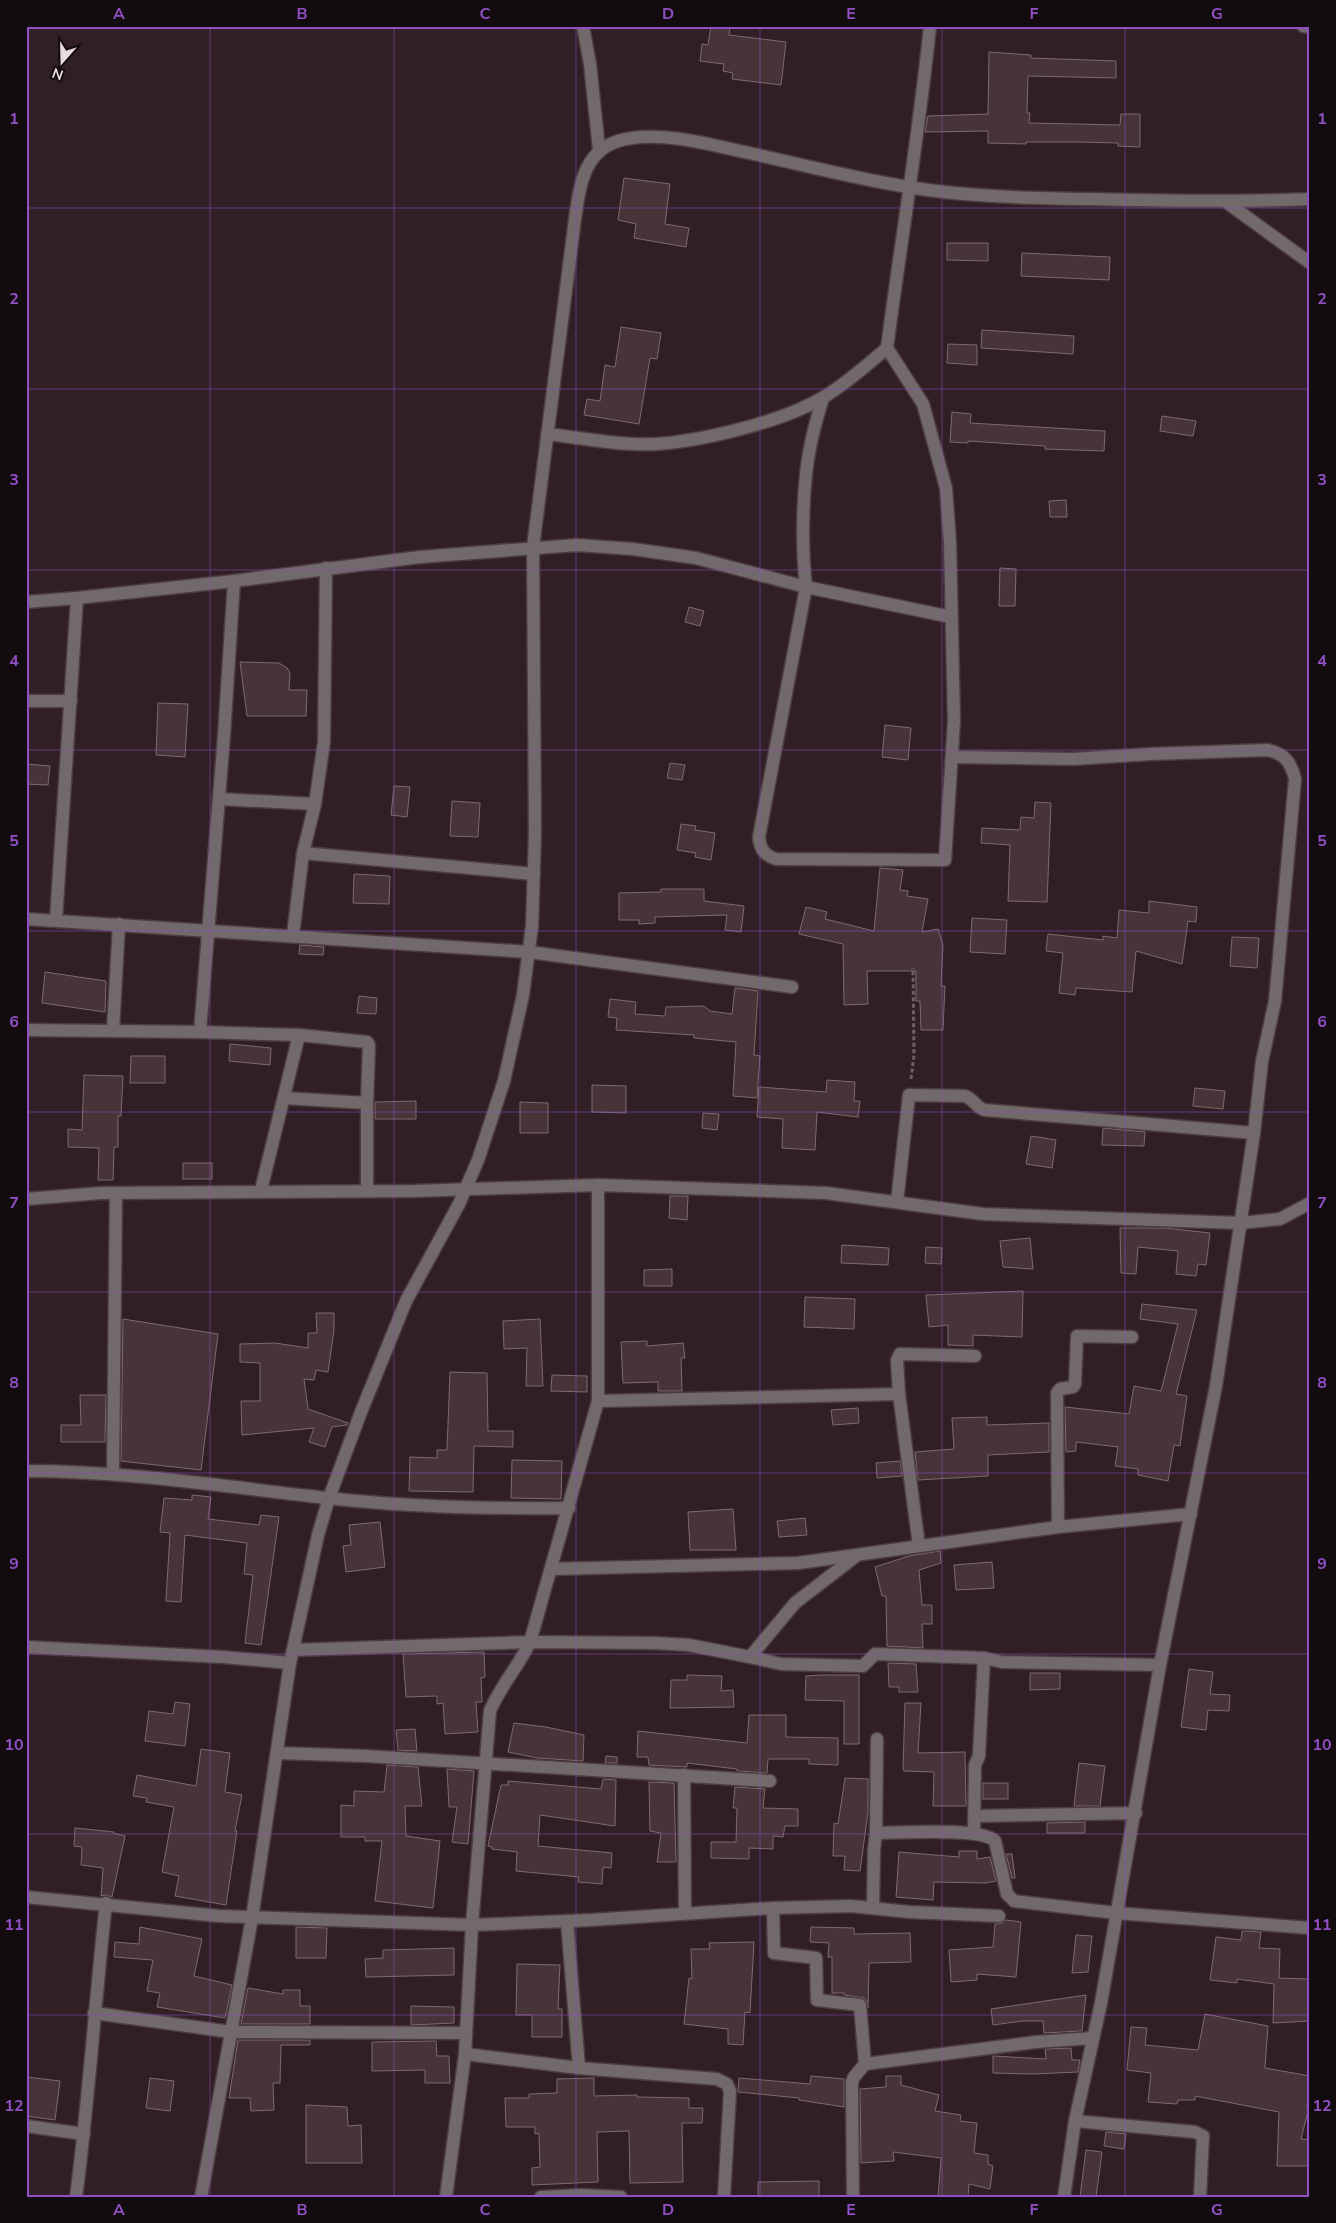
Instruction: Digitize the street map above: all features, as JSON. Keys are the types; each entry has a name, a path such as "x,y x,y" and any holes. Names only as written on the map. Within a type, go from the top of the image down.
{"street":[{"path":"583,26 590,64 599,149"},
{"path":"823,398 811,440 807,476 803,555 806,587 759,837 760,847 767,856 782,859 945,860 954,721 950,543 946,488 938,450 923,404 887,348 920,120 930,26"},
{"path":"1303,26 1310,27"},
{"path":"201,2197 252,1918 290,1663 306,1582 329,1498 380,1362 406,1301 467,1188 488,1134 504,1082 523,995 529,952 534,874 536,785 533,547 578,200 582,180 589,163 599,149 625,139 640,137 688,141 909,187 969,194 1226,202 1310,200"},
{"path":"1226,202 1310,263"},
{"path":"547,434 634,444 681,441 724,432 776,418 823,398 859,372 887,348"},
{"path":"26,602 234,581 326,568 533,547 577,545 696,558 806,587 951,617"},
{"path":"293,935 304,853 315,804 324,742 326,568"},
{"path":"200,1032 234,581"},
{"path":"56,920 77,598"},
{"path":"26,701 71,701"},
{"path":"952,757 1073,759 1267,750 1279,752 1287,760 1293,770 1295,779 1275,1000 1262,1061 1254,1134 1216,1386 1160,1665 1136,1813 1116,1913 1101,2003 1075,2121 1064,2197"},
{"path":"219,799 315,804"},
{"path":"304,853 534,874"},
{"path":"26,919 293,935 529,952 792,987"},
{"path":"113,1030 119,924"},
{"path":"26,1030 113,1030 299,1035 367,1042 369,1045 367,1190"},
{"path":"261,1190 299,1035"},
{"path":"897,1202 910,1095 968,1096 979,1108 985,1110 1254,1134"},
{"path":"284,1098 367,1103"},
{"path":"446,2197 465,2054 472,1925 484,1763 490,1711 494,1700 530,1642 598,1401 598,1185"},
{"path":"26,1199 116,1192 367,1190 598,1185 826,1193 1009,1216 1241,1223 1280,1220 1310,1203"},
{"path":"113,1473 116,1192"},
{"path":"1058,1527 1058,1393 1060,1388 1073,1388 1075,1384 1076,1338 1078,1335 1132,1337"},
{"path":"919,1546 896,1360 900,1354 975,1356"},
{"path":"598,1401 899,1394"},
{"path":"26,1471 113,1473 329,1498 432,1507 569,1508"},
{"path":"552,1569 783,1563 1058,1527 1191,1514"},
{"path":"750,1657 795,1603 858,1554"},
{"path":"293,1650 530,1642 681,1644 781,1664 863,1666 875,1654 984,1658 1002,1662 1160,1665"},
{"path":"26,1647 223,1657 290,1663"},
{"path":"974,1832 975,1765 980,1756 984,1658"},
{"path":"873,1908 877,1739"},
{"path":"277,1753 484,1763 770,1781"},
{"path":"684,1776 685,1913"},
{"path":"974,1816 1136,1813"},
{"path":"876,1833 974,1832 991,1838 995,1841 1009,1899 1014,1901 1116,1913 1310,1928"},
{"path":"26,1896 252,1918 472,1925 773,1908 851,1906 910,1912 999,1916"},
{"path":"76,2197 84,2134 94,2013 106,1903"},
{"path":"773,1908 774,1953 777,1955 816,1958 817,2000 860,2005 865,2064 852,2082 853,2197"},
{"path":"567,1921 579,2068"},
{"path":"94,2013 231,2032 466,2034"},
{"path":"865,2064 1036,2042 1093,2038"},
{"path":"465,2054 579,2068 717,2080 727,2084 730,2091 724,2197"},
{"path":"1075,2121 1195,2132 1202,2136 1200,2197"},
{"path":"26,2126 84,2134"},
{"path":"541,2197 581,2195 621,2197"}],"path":[{"path":"910,1095 914,1055 913,968"}],"building":[{"path":"711,26 730,26 729,35 786,42 781,85 732,79 733,73 723,71 724,64 700,61 702,44 708,45"},
{"path":"989,52 1031,55 1031,58 1116,61 1116,78 1028,76 1027,113 1030,113 1029,123 1120,125 1121,114 1140,114 1140,147 1118,146 1118,143 988,143 988,131 925,132 928,116 988,114"},
{"path":"624,178 670,184 665,224 689,228 686,247 634,238 636,224 618,220"},
{"path":"947,243 988,243 988,261 947,260"},
{"path":"1022,253 1110,257 1109,280 1021,276"},
{"path":"621,327 661,333 657,359 650,358 639,424 584,415 587,399 600,401 605,365 615,367"},
{"path":"982,330 1074,336 1073,354 981,348"},
{"path":"948,344 977,345 977,365 947,363"},
{"path":"952,412 971,414 970,423 1105,431 1104,451 1045,449 1045,446 968,441 968,443 950,442"},
{"path":"1162,416 1196,421 1193,436 1160,431"},
{"path":"1066,500 1067,517 1050,517 1049,501"},
{"path":"1000,568 1016,569 1015,606 999,606"},
{"path":"689,607 704,611 700,626 685,622"},
{"path":"240,662 279,663 287,668 290,673 289,690 307,690 306,716 247,716"},
{"path":"158,703 188,704 185,757 156,755"},
{"path":"885,725 911,728 908,760 882,757"},
{"path":"670,763 685,765 682,780 667,778"},
{"path":"26,764 50,766 48,785 26,784"},
{"path":"394,786 410,787 407,817 391,815"},
{"path":"452,801 480,803 478,837 450,836"},
{"path":"1035,802 1051,803 1047,902 1008,901 1010,845 981,843 982,828 1020,830 1021,817 1034,818"},
{"path":"681,824 696,826 695,830 715,833 711,860 695,857 696,853 677,850"},
{"path":"880,868 903,870 900,890 908,891 907,896 928,899 922,932 938,929 943,945 941,986 945,986 943,1030 921,1030 920,1001 916,1001 916,971 867,971 868,1004 844,1005 843,944 799,934 806,907 827,912 825,919 874,931"},
{"path":"354,874 390,876 389,904 353,903"},
{"path":"661,889 704,889 704,901 744,906 741,932 725,930 727,915 655,917 655,923 639,924 639,920 619,920 619,893 661,892"},
{"path":"1149,901 1197,907 1196,922 1188,921 1182,964 1136,951 1132,992 1076,988 1075,995 1059,993 1063,953 1046,951 1048,934 1103,940 1103,936 1117,938 1119,910 1149,913"},
{"path":"972,918 1007,920 1005,954 970,952"},
{"path":"1232,937 1259,938 1257,968 1230,966"},
{"path":"300,945 324,947 323,955 299,954"},
{"path":"45,972 106,981 105,1012 42,1003"},
{"path":"735,988 758,991 754,1055 760,1056 757,1098 733,1096 736,1042 694,1038 694,1035 616,1030 617,1018 608,1017 610,999 636,1002 635,1014 665,1016 666,1007 704,1006 710,1011 732,1014"},
{"path":"359,996 377,998 376,1014 357,1013"},
{"path":"230,1044 271,1048 270,1065 229,1061"},
{"path":"131,1056 165,1056 165,1083 130,1083"},
{"path":"84,1075 123,1076 121,1116 118,1116 118,1147 114,1147 113,1180 98,1180 99,1148 68,1147 68,1129 82,1130"},
{"path":"827,1080 855,1082 854,1101 860,1101 858,1117 817,1112 815,1150 782,1148 783,1119 757,1117 759,1087 826,1092"},
{"path":"592,1085 626,1086 626,1113 592,1112"},
{"path":"1195,1088 1225,1091 1223,1109 1193,1106"},
{"path":"416,1101 416,1119 375,1119 375,1102"},
{"path":"520,1102 548,1103 548,1133 520,1133"},
{"path":"703,1113 719,1114 717,1130 702,1128"},
{"path":"1103,1128 1145,1132 1144,1146 1102,1145"},
{"path":"1031,1136 1056,1140 1052,1168 1026,1164"},
{"path":"183,1163 212,1163 212,1179 183,1179"},
{"path":"670,1196 688,1196 687,1220 669,1218"},
{"path":"1120,1228 1165,1228 1210,1233 1206,1265 1198,1264 1196,1276 1176,1274 1178,1251 1138,1247 1136,1274 1121,1273"},
{"path":"1030,1238 1033,1269 1003,1267 1000,1241"},
{"path":"842,1245 889,1248 888,1265 841,1263"},
{"path":"926,1247 942,1248 941,1264 925,1263"},
{"path":"672,1269 672,1286 644,1286 644,1270"},
{"path":"1023,1291 1022,1337 973,1335 973,1346 948,1345 948,1325 929,1327 926,1295"},
{"path":"805,1297 855,1299 854,1329 804,1327"},
{"path":"1142,1304 1197,1310 1176,1394 1187,1396 1180,1446 1174,1445 1168,1481 1138,1475 1138,1469 1115,1466 1118,1447 1076,1442 1076,1451 1066,1452 1065,1407 1129,1414 1134,1386 1161,1391 1178,1324 1140,1319"},
{"path":"316,1313 334,1313 334,1330 328,1372 316,1370 314,1380 304,1379 308,1409 348,1423 347,1425 332,1427 325,1447 309,1442 314,1428 242,1435 241,1401 260,1401 260,1363 240,1362 240,1344 275,1343 308,1348 308,1333 317,1333"},
{"path":"123,1319 218,1334 201,1470 121,1461"},
{"path":"540,1319 543,1386 526,1386 527,1348 504,1349 503,1321"},
{"path":"647,1341 647,1346 683,1343 685,1358 681,1358 682,1391 658,1391 658,1382 623,1383 621,1342"},
{"path":"450,1372 487,1373 488,1431 513,1431 513,1447 474,1446 473,1492 409,1491 410,1457 437,1458 437,1450 447,1450"},
{"path":"552,1375 587,1376 587,1392 551,1391"},
{"path":"80,1395 106,1395 105,1442 61,1442 61,1425 81,1425"},
{"path":"858,1408 859,1423 833,1425 831,1410"},
{"path":"987,1417 987,1425 1049,1423 1049,1452 988,1455 988,1476 918,1480 915,1452 954,1449 952,1418"},
{"path":"512,1460 562,1461 561,1499 511,1498"},
{"path":"900,1461 902,1476 877,1478 876,1463"},
{"path":"192,1495 211,1497 208,1519 259,1525 261,1515 279,1517 261,1645 245,1643 253,1575 244,1574 247,1543 185,1535 181,1602 166,1601 170,1533 160,1532 164,1498 192,1500"},
{"path":"733,1509 736,1550 690,1550 688,1512"},
{"path":"805,1518 807,1535 779,1537 777,1521"},
{"path":"380,1522 385,1567 346,1572 343,1546 351,1545 349,1525"},
{"path":"940,1551 941,1563 919,1570 922,1605 932,1605 932,1624 922,1624 923,1648 887,1646 886,1596 882,1596 875,1567 909,1556"},
{"path":"992,1562 994,1588 956,1590 954,1565"},
{"path":"484,1652 485,1677 481,1678 482,1702 476,1702 478,1732 445,1734 443,1703 437,1704 437,1696 406,1697 403,1654"},
{"path":"888,1663 916,1664 918,1692 899,1692 899,1687 889,1687"},
{"path":"1189,1669 1213,1672 1210,1694 1230,1695 1229,1711 1208,1710 1206,1730 1181,1727"},
{"path":"1030,1673 1060,1673 1060,1689 1030,1690"},
{"path":"687,1675 722,1676 721,1691 733,1690 734,1707 670,1708 671,1680 687,1680"},
{"path":"859,1675 859,1744 844,1744 844,1701 805,1700 806,1676"},
{"path":"175,1702 190,1704 185,1746 145,1741 149,1711 173,1714"},
{"path":"905,1703 921,1703 918,1753 965,1752 966,1806 933,1806 934,1772 904,1771"},
{"path":"749,1715 786,1715 786,1737 838,1738 838,1765 809,1764 809,1759 768,1759 767,1773 737,1771 737,1769 687,1763 687,1767 649,1765 648,1757 637,1757 638,1731 747,1743"},
{"path":"514,1723 584,1735 583,1761 537,1758 508,1752"},
{"path":"415,1729 417,1751 398,1750 396,1730"},
{"path":"201,1749 230,1753 225,1792 242,1795 235,1831 237,1831 226,1905 175,1896 179,1876 162,1872 174,1807 146,1802 147,1798 133,1796 137,1775 196,1786"},
{"path":"606,1756 617,1757 617,1763 605,1763"},
{"path":"1079,1763 1105,1766 1100,1806 1074,1806"},
{"path":"387,1765 418,1767 422,1806 405,1806 406,1836 440,1841 433,1908 375,1901 382,1841 365,1841 365,1837 341,1837 341,1805 354,1806 354,1791 384,1792"},
{"path":"447,1769 474,1771 468,1844 452,1842 457,1807 449,1807"},
{"path":"845,1778 868,1779 868,1812 860,1871 844,1870 845,1856 833,1856 834,1823 838,1824"},
{"path":"603,1779 616,1780 615,1826 540,1815 538,1846 612,1853 611,1868 603,1867 602,1884 578,1882 579,1877 516,1871 517,1852 492,1849 492,1847 488,1846 501,1785 508,1785 508,1781 601,1789"},
{"path":"649,1782 674,1783 676,1862 657,1862 661,1833 650,1831"},
{"path":"983,1783 1008,1783 1008,1799 983,1799"},
{"path":"735,1787 765,1789 763,1808 798,1809 798,1826 785,1826 783,1837 773,1836 773,1849 749,1848 749,1859 711,1858 711,1842 736,1842 737,1808 733,1808"},
{"path":"1085,1822 1085,1833 1047,1833 1047,1823"},
{"path":"75,1828 114,1832 125,1836 112,1897 101,1896 103,1868 81,1865 82,1847 74,1846"},
{"path":"959,1851 977,1851 977,1859 990,1857 996,1881 985,1883 934,1882 933,1900 896,1897 899,1852 959,1857"},
{"path":"1006,1854 1012,1854 1015,1878 1012,1878"},
{"path":"1006,1920 1021,1922 1016,1977 977,1974 977,1980 951,1982 949,1950 993,1947 995,1924"},
{"path":"140,1927 202,1939 194,1976 232,1985 225,2018 157,2007 160,1993 147,1991 153,1960 114,1957 115,1942 139,1944"},
{"path":"296,1927 327,1928 326,1958 296,1958"},
{"path":"811,1927 854,1928 854,1934 910,1933 911,1962 869,1963 868,2008 867,2001 864,1998 844,1995 844,1993 832,1993 832,1957 828,1957 829,1943 810,1942"},
{"path":"1242,1931 1261,1932 1259,1948 1280,1949 1279,1978 1309,1979 1310,2021 1273,2023 1274,1984 1237,1979 1237,1983 1210,1980 1216,1937 1241,1940"},
{"path":"1076,1935 1092,1936 1088,1972 1072,1973"},
{"path":"754,1942 750,2013 745,2012 743,2045 728,2044 728,2029 684,2024 689,1978 692,1979 691,1949 710,1949 709,1943"},
{"path":"454,1948 454,1975 366,1977 365,1959 383,1958 383,1950"},
{"path":"517,1964 560,1965 558,2009 562,2009 562,2037 532,2037 532,2015 516,2015"},
{"path":"248,1988 283,1994 283,1990 300,1990 300,2006 310,2006 310,2024 241,2024"},
{"path":"1086,1995 1082,2031 1044,2033 1043,2021 1022,2021 993,2025 991,2009"},
{"path":"411,2006 454,2007 454,2023 411,2025"},
{"path":"1205,2014 1268,2026 1265,2068 1310,2076 1307,2107 1309,2107 1301,2139 1310,2140 1310,2166 1277,2166 1279,2112 1195,2096 1195,2100 1178,2100 1177,2104 1148,2102 1151,2073 1127,2070 1131,2027 1147,2028 1145,2045 1198,2050"},
{"path":"238,2040 310,2040 310,2045 281,2045 280,2083 273,2083 274,2110 251,2111 250,2098 229,2098"},
{"path":"436,2041 437,2056 449,2056 450,2083 425,2083 425,2070 372,2071 372,2042"},
{"path":"1071,2048 1072,2060 1080,2060 1078,2072 993,2073 993,2056 1046,2059 1045,2049"},
{"path":"811,2076 844,2079 844,2107 799,2100 799,2098 738,2092 739,2078 810,2084"},
{"path":"886,2076 901,2076 901,2085 939,2095 935,2111 961,2115 960,2121 977,2123 974,2153 988,2155 988,2164 993,2166 990,2189 969,2184 968,2197 938,2197 941,2158 893,2152 894,2161 861,2163 860,2089 886,2087"},
{"path":"26,2077 60,2081 55,2120 26,2116"},
{"path":"150,2078 174,2081 170,2111 146,2108"},
{"path":"594,2078 594,2096 637,2095 637,2097 689,2098 689,2108 703,2108 702,2123 682,2123 683,2182 630,2183 629,2131 597,2132 598,2182 532,2185 532,2168 540,2167 539,2133 535,2134 535,2127 506,2127 505,2098 529,2098 529,2094 557,2093 557,2079"},
{"path":"306,2105 347,2107 348,2126 361,2125 362,2163 306,2163"},
{"path":"1106,2132 1126,2134 1124,2149 1104,2146"},
{"path":"1086,2150 1102,2152 1096,2197 1080,2197"},
{"path":"819,2181 819,2197 758,2197 758,2182"}]}
